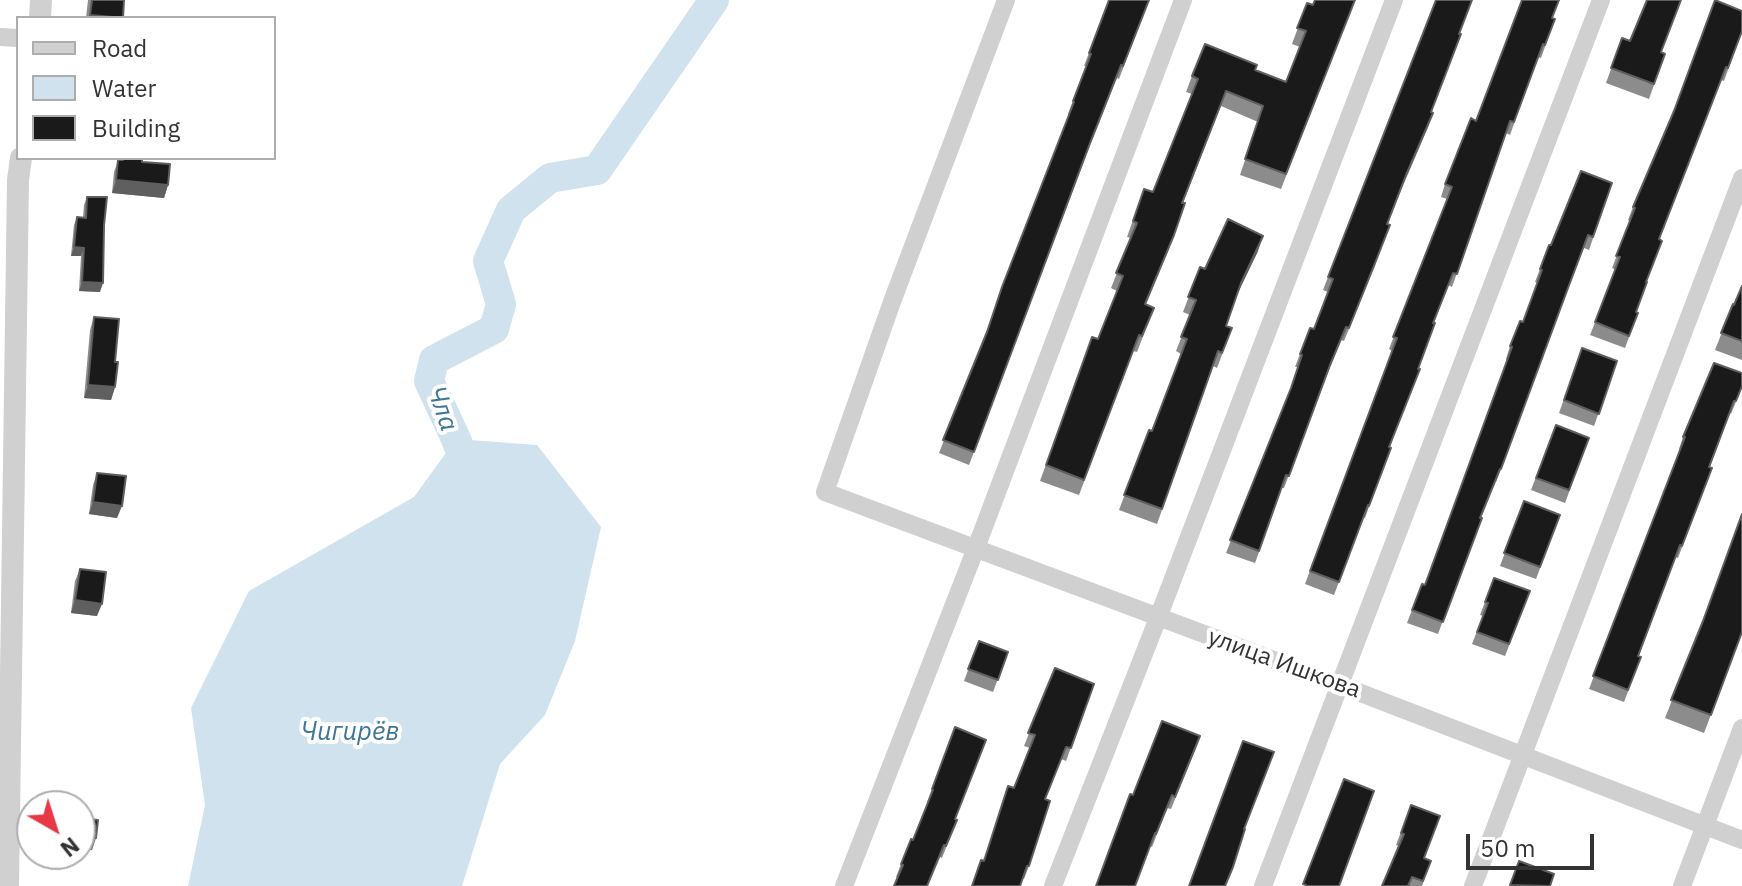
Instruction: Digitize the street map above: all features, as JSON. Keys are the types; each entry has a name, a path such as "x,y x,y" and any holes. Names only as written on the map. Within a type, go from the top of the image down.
{"street":[{"name":"улица Ишкова","path":"1006,0 893,299 825,492 1742,840"},
{"path":"844,886 976,548 1183,0"},
{"path":"1053,886 1394,0"},
{"path":"1263,886 1601,0"},
{"path":"8,886 21,160"},
{"path":"1473,886 1742,178"},
{"path":"1682,886 1742,728"}],"water":[{"name":"Чигирёв","path":"456,439 537,445 601,527 575,641 545,715 500,764 462,886 188,886 205,805 191,708 249,591 414,497"}],"building":[{"path":"92,0 124,0 123,16 90,15"},
{"path":"1109,0 1149,0 1090,143 974,452 943,440 1074,102"},
{"path":"1315,0 1355,0 1286,174 1245,159 1263,106 1226,91 1182,203 1185,203 1174,235 1145,304 1154,308 1142,336 1139,335 1084,480 1046,465 1092,337 1098,339 1123,276 1116,273 1137,223 1133,221 1144,189 1153,192 1198,79 1192,76 1205,44 1257,65 1255,70 1286,82 1306,31 1297,28 1307,3 1313,5"},
{"path":"1436,0 1472,0 1433,113 1387,224 1390,225 1349,328 1346,327 1330,365 1259,551 1230,540 1291,388 1310,328 1314,329 1333,279 1328,277"},
{"path":"1522,0 1559,0 1552,18 1555,19 1514,122 1510,121 1457,274 1453,273 1433,323 1420,369 1339,582 1310,571 1397,338 1393,337 1452,187 1445,184 1471,118 1476,121"},
{"path":"1647,0 1681,0 1661,52 1665,54 1654,84 1611,68 1622,38 1630,41"},
{"path":"1715,0 1742,11 1742,31 1659,239 1662,241 1629,336 1595,322 1620,257 1616,256 1633,207 1674,111"},
{"path":"118,160 170,164 168,185 116,180"},
{"path":"1581,171 1612,183 1593,237 1588,235 1443,622 1412,610 1422,584 1425,585 1510,346 1520,321 1523,322 1549,245"},
{"path":"87,197 107,197 103,283 82,282 84,248 74,247 77,217 86,218"},
{"path":"1228,219 1263,236 1241,283 1226,326 1232,328 1222,353 1218,351 1162,509 1124,495 1187,339 1181,337 1196,300 1188,297 1200,267 1205,269"},
{"path":"1742,286 1742,341 1721,333"},
{"path":"94,317 119,319 115,387 88,385"},
{"path":"1582,348 1617,361 1599,414 1564,400"},
{"path":"1714,363 1742,373 1742,386 1638,656 1641,657 1628,690 1593,676"},
{"path":"1556,425 1589,438 1569,490 1536,478"},
{"path":"97,473 126,476 122,506 93,502"},
{"path":"1524,501 1560,515 1540,567 1504,553"},
{"path":"1742,514 1742,632 1711,715 1671,700"},
{"path":"80,569 106,572 102,604 75,600"},
{"path":"1494,578 1530,591 1509,644 1477,632"},
{"path":"979,641 1008,652 998,680 968,669"},
{"path":"1055,668 1094,684 1071,748 1066,747 1045,799 1050,801 1029,866 1020,886 972,886 981,860 984,861 1008,786 1014,788 1035,735 1028,733"},
{"path":"1162,721 1200,736 1175,797 1172,795 1155,833 1135,886 1096,886 1130,794 1133,795"},
{"path":"955,727 986,740 957,820 927,886 894,886 933,790"},
{"path":"1243,741 1274,752 1233,867 1225,886 1189,886"},
{"path":"1344,779 1374,791 1339,886 1306,886 1303,884"},
{"path":"1411,805 1440,816 1424,858 1431,861 1423,881 1412,877 1408,886 1382,886 1404,834 1401,833"},
{"path":"1519,861 1554,874 1550,886 1510,885"}],"waterway":[{"name":"Чла","path":"471,478 429,381 434,360 494,329 501,304 488,261 511,210 550,178 597,170 714,0"}]}
